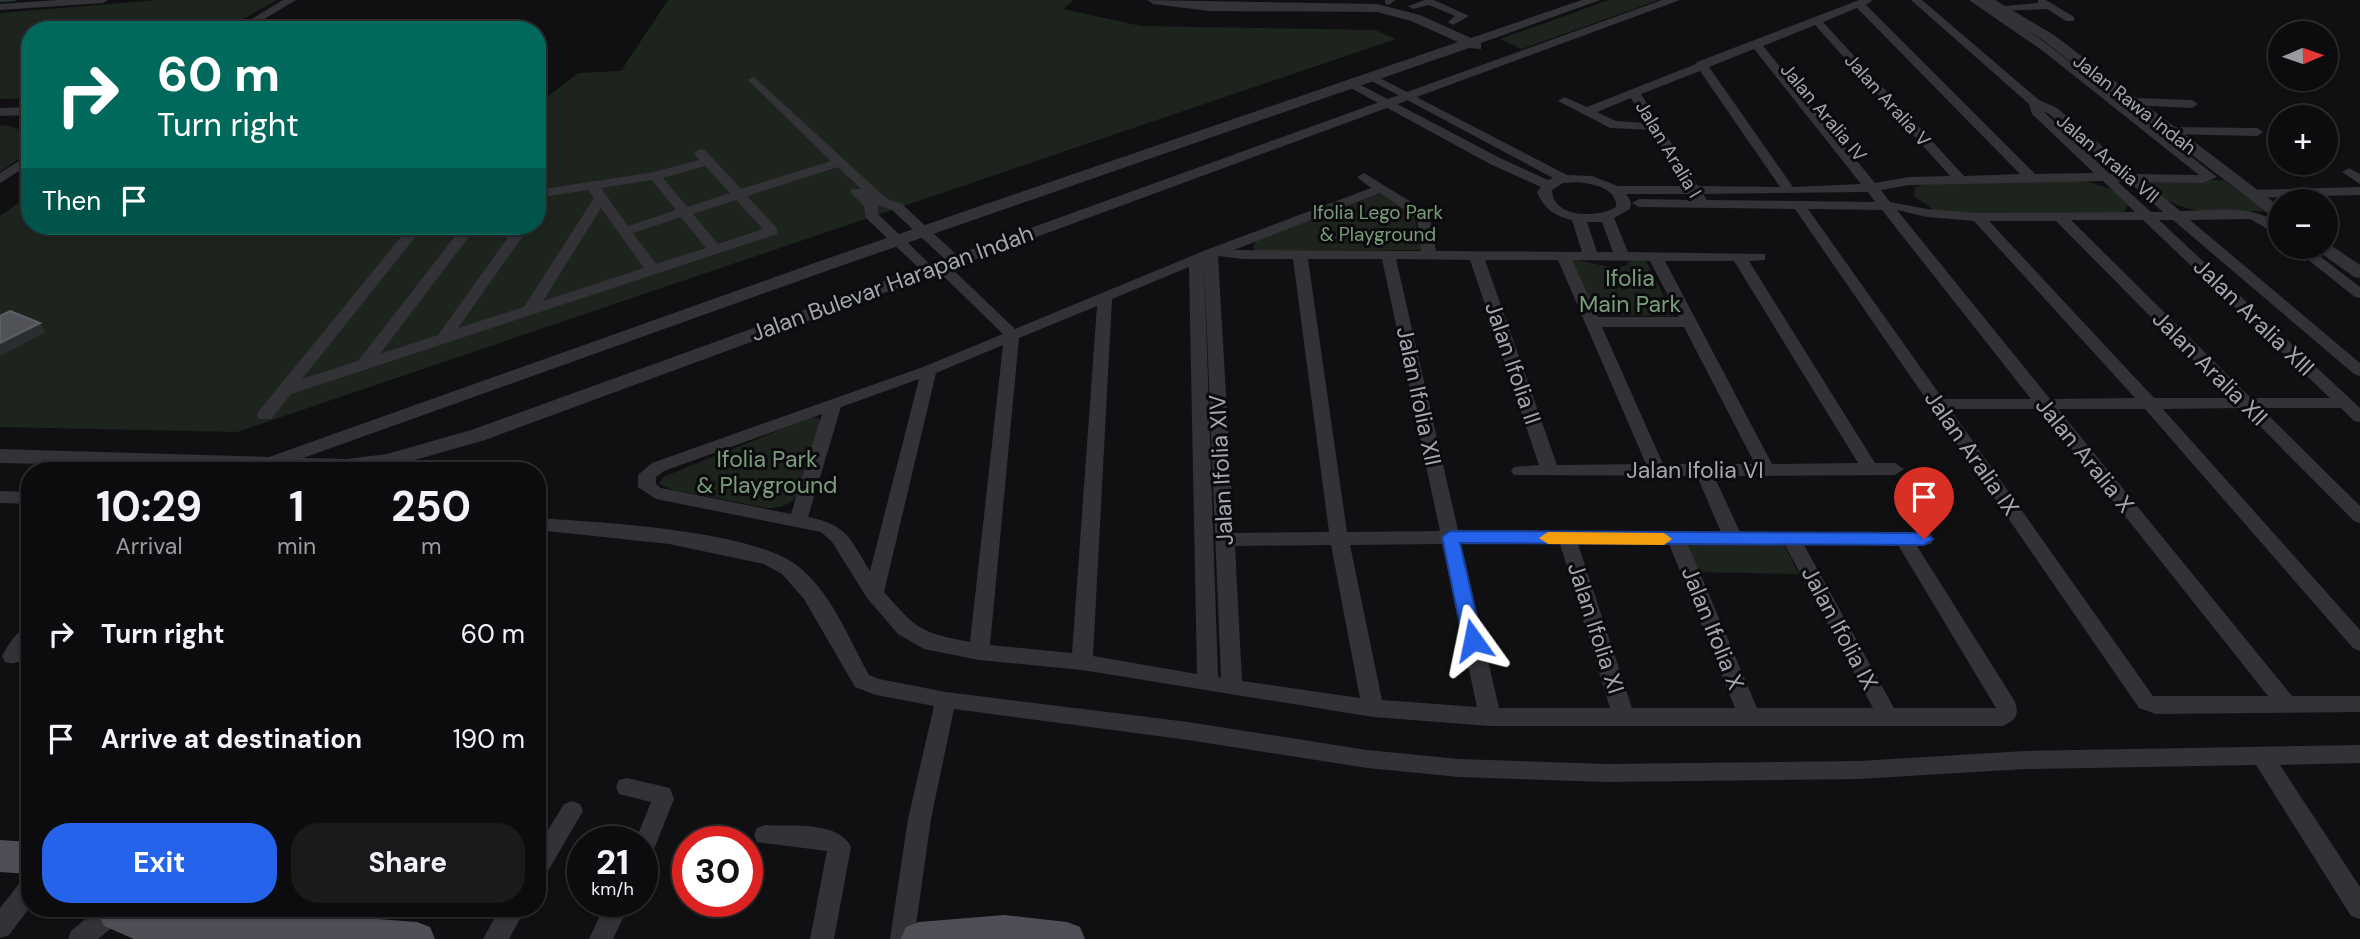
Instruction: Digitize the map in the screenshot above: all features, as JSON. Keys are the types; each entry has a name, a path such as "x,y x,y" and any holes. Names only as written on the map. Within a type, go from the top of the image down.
{"main road":[{"path":"0,856 21,857"},
{"path":"116,917 156,927 295,926 416,939"},
{"path":"937,938 1004,932 1066,939"}],"street":[{"path":"0,7 103,0"},
{"path":"254,21 291,0"},
{"path":"1153,0 1205,7 1376,8 1419,18 1514,58"},
{"path":"1362,0 1390,1 1413,6 1453,22 1478,41"},
{"name":"Jalan Bulevar Harapan Indah","path":"0,456 270,462 1594,0"},
{"name":"Jalan Bulevar Harapan Indah","path":"378,462 478,435 1674,0"},
{"name":"Jalan Aralia VII","path":"1916,0 2035,103 2053,111 2133,177 2360,371"},
{"path":"1793,198 1878,186 1961,180 2210,177 2047,48 1975,0"},
{"name":"Jalan Rawa Indah","path":"1986,0 2049,38 2268,206"},
{"path":"2039,0 2070,19"},
{"path":"1586,111 1863,2 2032,178"},
{"path":"2000,8 2050,6"},
{"name":"Jalan Aralia V","path":"1816,20 1961,180"},
{"name":"Jalan Aralia X","path":"1760,41 1878,186 1893,210 2043,404 2286,704"},
{"name":"Jalan Aralia IX","path":"1701,64 2146,702 2156,706 2286,704"},
{"path":"1372,78 1565,178 1592,180 1616,190 1699,198"},
{"path":"747,81 877,204 897,207 924,232 941,265"},
{"path":"1353,85 1495,161 1548,185"},
{"name":"Jalan Aralia I","path":"1634,93 1699,198"},
{"path":"1564,102 1623,127 1657,127"},
{"path":"2135,102 2192,104"},
{"name":"Jalan Aralia VII","path":"2035,103 2036,111 2149,217"},
{"path":"0,112 21,111"},
{"path":"2169,131 2257,132"},
{"path":"1167,149 1196,173"},
{"path":"286,390 772,231 704,157 655,176 597,192 546,197"},
{"path":"1145,157 1174,181"},
{"path":"0,179 21,164"},
{"path":"625,231 835,164"},
{"path":"655,176 715,250"},
{"path":"1364,177 1424,216 1430,255"},
{"path":"1565,178 1548,185 1544,192 1545,199 1552,207 1578,217 1607,217 1623,209 1625,202"},
{"path":"1380,189 1208,255 929,370 658,467 647,475 647,487 656,493 826,527 839,537 874,593 913,636 924,641 979,652 1083,662 1208,684 1373,708 1490,717 2002,718 2007,714 2007,706 1903,539"},
{"path":"1616,190 1625,202"},
{"path":"2252,194 2360,191"},
{"path":"597,192 653,270"},
{"path":"530,310 597,192"},
{"path":"1625,202 1699,198 1793,198 1978,217 2178,218 2254,215 2268,222"},
{"path":"877,204 871,215 898,241 941,265 1012,334"},
{"path":"1578,217 1591,256"},
{"path":"1607,217 1622,256"},
{"path":"1978,217 2148,402 2360,643"},
{"name":"Jalan Aralia XII","path":"2060,217 2360,517"},
{"name":"Jalan Aralia XIII","path":"2149,217 2360,417"},
{"path":"265,415 410,235"},
{"path":"364,364 463,235"},
{"path":"443,338 517,235"},
{"path":"1208,255 1760,257"},
{"name":"Jalan Ifolia XIV","path":"1208,255 1233,687"},
{"name":"Jalan Ifolia XIV","path":"1208,255 1208,684"},
{"path":"1300,255 1339,539 1373,708"},
{"name":"Jalan Ifolia XII","path":"1388,256 1490,717"},
{"name":"Jalan Ifolia II","path":"1476,256 1550,471"},
{"path":"1563,256 1657,470"},
{"path":"1654,256 1766,469"},
{"path":"1739,257 1870,469"},
{"path":"2338,257 2360,273"},
{"path":"2315,259 2360,294"},
{"path":"1083,662 1105,297"},
{"path":"1592,322 1689,322"},
{"path":"979,652 1012,334"},
{"path":"874,593 929,370"},
{"path":"1938,404 2345,403"},
{"path":"798,520 833,406"},
{"name":"Jalan Ifolia VI","path":"1520,471 1895,469"},
{"path":"1703,470 1733,537"},
{"path":"0,497 21,498"},
{"path":"546,525 642,534 743,550 787,567 812,593 862,681 876,687 946,700 1188,731 1367,759 1459,768 1607,773 1793,771 2025,760 2360,754"},
{"path":"1224,540 1450,537 1924,539"},
{"name":"Jalan Ifolia XI","path":"1567,538 1625,718"},
{"name":"Jalan Ifolia IX","path":"1791,538 1888,718"},
{"name":"Jalan Ifolia X","path":"1676,539 1750,718"},
{"path":"12,656 21,644"},
{"path":"902,939 918,816 929,759 946,700"},
{"path":"2286,704 2360,704"},
{"path":"2262,756 2358,900"},
{"path":"627,787 656,792 663,799 652,826"},
{"path":"546,854 572,811"},
{"path":"765,835 831,840 839,846 822,939"},
{"path":"0,927 21,900"},
{"path":"80,939 111,917"},
{"path":"495,939 508,917"},
{"path":"601,939 611,917"}],"green space":[{"path":"158,0 277,0 239,21 21,21 21,98 0,99 0,13"},
{"path":"668,0 1074,0 1063,9 1141,26 1375,30 1396,39 237,432 0,427 0,216 21,201 21,235 546,235 546,98 578,73 621,71"},
{"path":"1609,0 1659,0 1522,49 1500,39"},
{"path":"7,125 21,130 21,157 0,172 0,126"},
{"path":"2083,180 2122,195 2127,205 2125,212 1963,215 1935,211 1914,196 1915,187 1928,184"},
{"path":"2223,180 2266,211 2217,212 2188,208 2160,197 2146,186 2152,181"},
{"name":"Ifolia Lego Park & Playground","path":"1381,193 1414,214 1422,250 1257,251 1252,247 1256,241"},
{"name":"Ifolia Main Park","path":"1566,259 1618,267 1626,266 1629,261 1646,261 1674,316 1591,315"},
{"name":"Ifolia Park & Playground","path":"809,418 818,418 821,424 797,497 786,504 766,508 673,490 659,484 663,477"},
{"path":"1686,543 1783,543 1799,574 1697,572"}],"building":[{"path":"10,311 40,323 0,343 0,316"}],"waterway":[{"path":"0,1 15,0"}],"slow traffic":[{"path":"1548,538 1664,539"}],"route":[{"path":"1473,640 1450,537 1924,539"}]}
